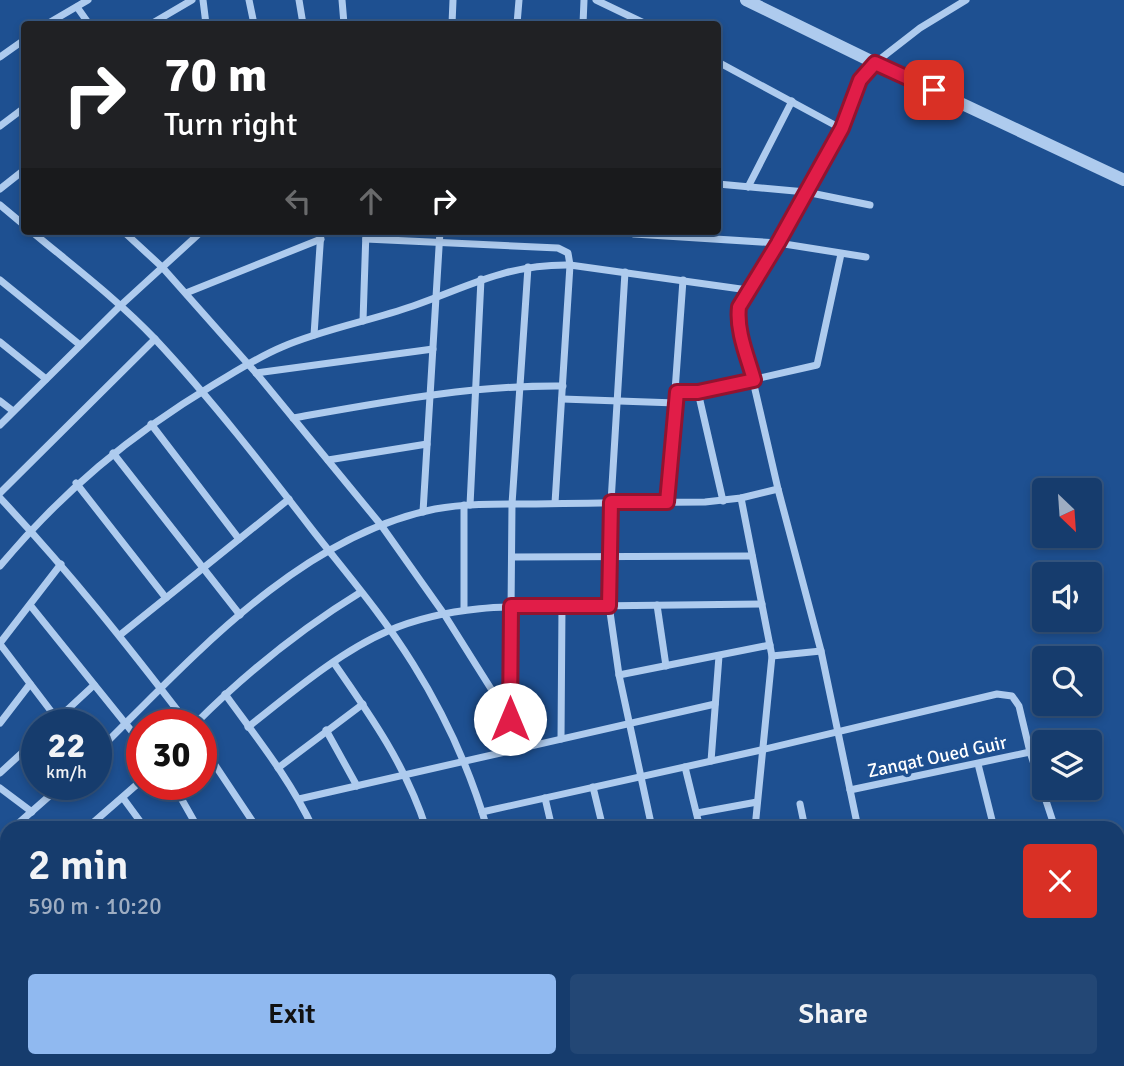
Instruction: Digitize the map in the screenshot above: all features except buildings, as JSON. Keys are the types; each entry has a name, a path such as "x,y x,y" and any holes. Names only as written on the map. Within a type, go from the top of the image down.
{"street":[{"path":"52,21 88,0"},
{"path":"156,21 192,0"},
{"path":"203,0 206,21"},
{"path":"249,0 253,21"},
{"path":"299,0 302,21"},
{"path":"342,0 344,21"},
{"path":"452,21 453,0"},
{"path":"517,21 519,0"},
{"path":"583,21 584,0"},
{"path":"596,0 640,21"},
{"path":"746,0 1124,180"},
{"path":"857,821 821,651 778,489 738,316 739,307 842,128 860,80 875,63 920,28 966,0"},
{"path":"77,7 87,21"},
{"path":"0,57 21,42"},
{"path":"721,64 842,128"},
{"path":"748,187 792,101"},
{"path":"0,126 21,110"},
{"path":"0,189 21,172"},
{"path":"721,184 806,192 870,205"},
{"path":"0,205 21,222"},
{"path":"36,235 155,339 202,392 361,592 430,694 463,761 485,821"},
{"path":"127,235 162,267 256,373 381,525 444,614 510,719"},
{"path":"0,425 120,306 198,235"},
{"path":"186,293 321,235 314,335"},
{"path":"363,321 366,235 439,243 558,248 568,253 570,265 555,503"},
{"path":"422,512 440,235"},
{"path":"650,235 778,243 866,257"},
{"path":"677,392 698,392 817,365 841,254"},
{"path":"0,566 30,530 76,484 113,453 151,424 280,347 436,298 481,279 528,267 570,265 748,290"},
{"path":"513,750 510,719 512,504 528,267"},
{"path":"625,272 611,502 609,606 619,675 650,821"},
{"path":"464,610 467,505 481,279"},
{"path":"0,280 80,345"},
{"path":"667,502 683,281"},
{"path":"155,339 0,496 120,635 176,709"},
{"path":"0,342 46,379"},
{"path":"256,373 433,349"},
{"path":"293,418 430,393 520,385 563,386"},
{"path":"698,392 723,501"},
{"path":"562,399 676,403"},
{"path":"0,401 13,411"},
{"path":"151,424 239,539"},
{"path":"328,460 427,444"},
{"path":"113,453 240,615"},
{"path":"76,484 166,598"},
{"path":"112,737 160,688 240,615 329,551 381,525 422,512 467,505 723,501 778,489"},
{"path":"741,498 772,656 756,821"},
{"path":"120,635 289,499"},
{"path":"512,557 752,556"},
{"path":"46,709 0,644 61,564"},
{"path":"210,709 285,642 361,592"},
{"path":"248,727 370,639 389,630 444,614 511,606 762,604"},
{"path":"30,605 125,724"},
{"path":"657,605 666,666"},
{"path":"561,739 562,606"},
{"path":"619,675 770,645"},
{"path":"772,656 821,651"},
{"path":"711,761 719,656"},
{"path":"334,663 393,750 423,821"},
{"path":"0,723 30,684"},
{"path":"68,709 94,685"},
{"path":"225,694 299,799 310,821"},
{"path":"482,812 1006,694 1012,696 1019,706 1030,752 1053,821"},
{"path":"278,768 363,704"},
{"path":"299,799 715,704"},
{"path":"326,730 357,786"},
{"name":"Zanqat Oued Guir","path":"850,790 1030,752"},
{"path":"0,773 21,753"},
{"path":"978,764 992,821"},
{"path":"685,767 699,821"},
{"path":"217,768 252,821"},
{"path":"593,787 601,821"},
{"path":"0,788 32,812"},
{"path":"95,821 126,795"},
{"path":"123,798 140,821"},
{"path":"545,798 550,821"},
{"path":"21,821 45,800"},
{"path":"182,800 194,821"},
{"path":"697,813 757,802"},
{"path":"800,804 804,821"}],"route":[{"path":"510,719 511,606 609,606 611,502 667,502 677,392 698,392 754,380 741,335 739,307 842,128 860,80 875,63 934,90"}]}
